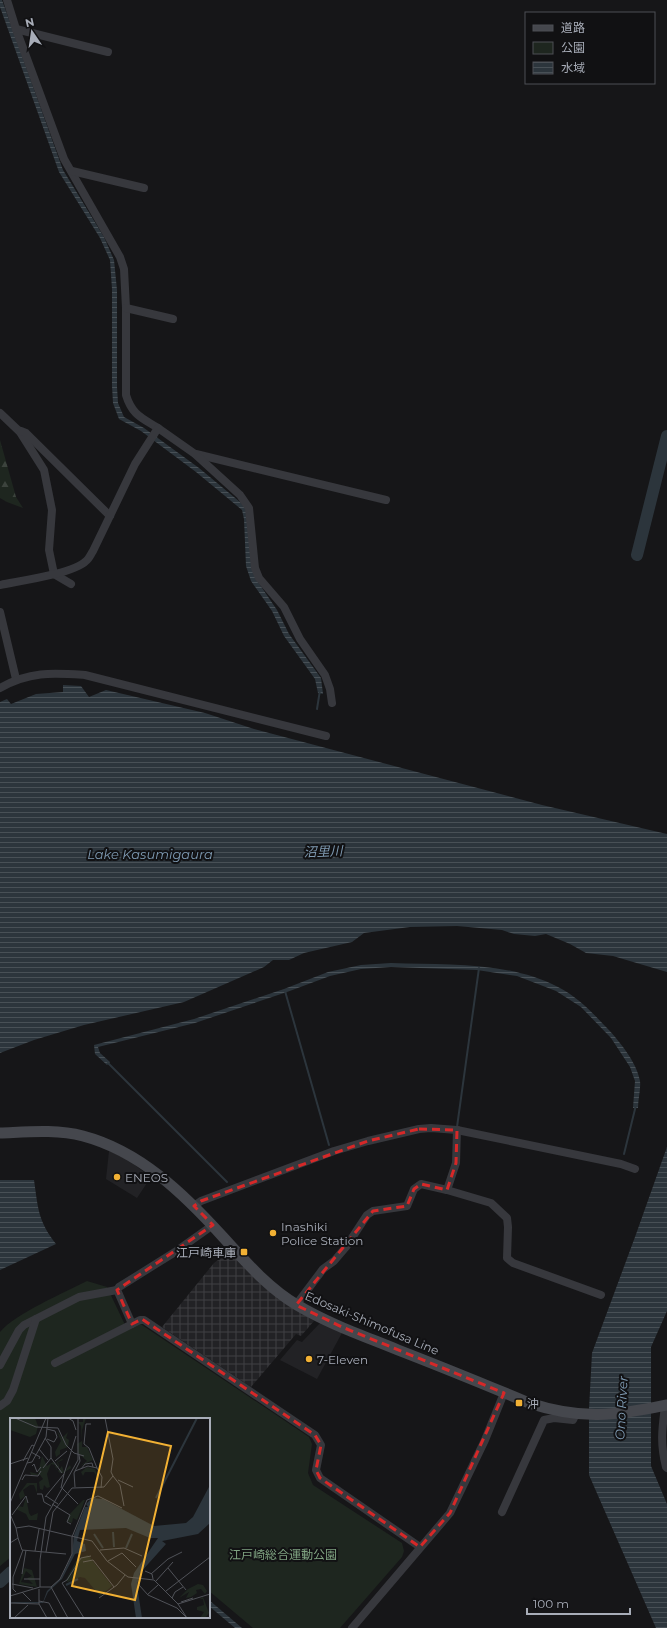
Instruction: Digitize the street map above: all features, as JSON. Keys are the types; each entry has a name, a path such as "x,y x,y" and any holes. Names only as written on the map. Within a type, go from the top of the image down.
{"main road":[{"name":"Edosaki-Shimofusa Line","path":"0,1133 59,1133 82,1136 94,1139 123,1152 152,1170 178,1190 258,1274 296,1305 342,1327 543,1408 580,1414 624,1414 664,1406"}],"street":[{"path":"7,0 16,29 64,159 120,257 124,269 126,308 126,395 129,405 134,413 195,454 240,495 249,508 255,568 259,578 284,607 300,639 325,675 330,689 332,704"},
{"path":"16,29 108,52"},
{"path":"72,171 144,188"},
{"path":"126,308 173,319"},
{"path":"0,413 16,429 44,470 52,510 49,550 54,574 71,584"},
{"path":"0,585 54,574 86,562 93,551 135,464 158,428"},
{"path":"16,429 26,433 110,516"},
{"path":"195,454 386,500"},
{"path":"0,612 16,679"},
{"path":"0,688 16,679 51,673 85,675 326,736"},
{"path":"194,1206 201,1201 348,1147 419,1129 431,1128 457,1130 620,1164 634,1169"},
{"path":"447,1190 456,1163 457,1130"},
{"path":"296,1305 323,1269 334,1261 346,1247 368,1215 373,1211 407,1206 414,1189 421,1184 491,1203 507,1218 507,1258 513,1263 601,1295"},
{"path":"0,1365 19,1330 24,1325 79,1297 117,1290 213,1226"},
{"path":"117,1290 132,1324"},
{"path":"0,1406 7,1401 12,1390 36,1319"},
{"path":"55,1363 140,1320 146,1321 316,1435 322,1445 316,1470 320,1478 420,1547"},
{"path":"352,1628 450,1513 485,1440 504,1393"},
{"path":"664,1406 661,1448 667,1468"},
{"path":"502,1512 544,1420 554,1418 573,1420 580,1414"}],"highlighted area":[{"path":"419,1129 457,1130 456,1163 447,1190 421,1184 414,1189 407,1206 373,1211 296,1305 342,1327 504,1393 450,1513 420,1547 320,1478 316,1470 321,1445 315,1435 142,1319 132,1324 117,1290 213,1225 194,1206 201,1201 368,1141"}],"shaded area":[{"path":"109,1151 125,1158 151,1177 137,1198 106,1179"},
{"path":"230,1251 274,1294 314,1321 301,1336 296,1334 251,1387 162,1327 214,1263"},
{"path":"321,1322 343,1331 317,1379 280,1360 297,1340 302,1342"}],"green space":[{"path":"0,440 16,497 23,508 0,498"},
{"name":"江戸崎総合運動公園","path":"87,1281 107,1287 127,1329 139,1323 309,1437 312,1444 308,1473 313,1485 402,1543 404,1551 402,1557 340,1628 253,1628 210,1592 210,1418 10,1418 10,1558 0,1566 0,1332 17,1318 54,1297"}],"water":[{"path":"0,0 2,0 63,170 104,237 114,260 117,290 118,403 124,417 144,428 199,468 246,507 256,579 277,610 289,634 321,678 323,694 318,693 315,679 284,636 272,611 251,581 246,566 244,519 242,510 196,472 141,431 119,419 113,403 112,386 112,289 110,260 100,238 59,172 0,7"},
{"name":"Lake Kasumigaura","path":"63,685 81,686 89,697 106,690 205,713 254,729 542,805 667,834 667,972 613,956 586,953 570,944 546,934 535,936 514,934 502,930 457,926 410,927 364,933 352,942 304,953 289,960 273,960 264,967 184,1002 84,1025 34,1040 0,1053 0,702 7,699 11,704 36,694 63,692"},
{"path":"391,963 476,966 497,969 538,979 565,991 599,1019 631,1058 640,1081 638,1108 633,1108 635,1081 630,1067 611,1038 581,1007 556,991 517,976 477,970 391,967 361,969 330,976 195,1023 98,1047 100,1053 110,1062 107,1065 95,1054 94,1045 194,1019 284,989 328,972 361,965"},
{"name":"Ono River","path":"667,1147 667,1311 651,1347 651,1466 667,1504 667,1628 656,1628 589,1475 589,1409 592,1353"},
{"path":"0,1180 34,1180 42,1221 56,1244 0,1270"},
{"path":"210,1601 242,1628 235,1628 210,1607"}],"waterway":[{"path":"637,555 667,436"},
{"path":"317,709 320,690"},
{"path":"457,1127 479,968"},
{"path":"285,991 329,1145"},
{"path":"108,1063 227,1182"},
{"path":"624,1154 636,1105"},
{"path":"0,1582 10,1573"}],"place":[{"name":"ENEOS","path":"117,1177"},
{"name":"Inashiki Police Station","path":"273,1233"},
{"name":"江戸崎車庫","path":"244,1252"},
{"name":"7-Eleven","path":"309,1359"},
{"name":"沖","path":"519,1403"}],"water label":[{"name":"沼里川","path":"323,851"}]}
